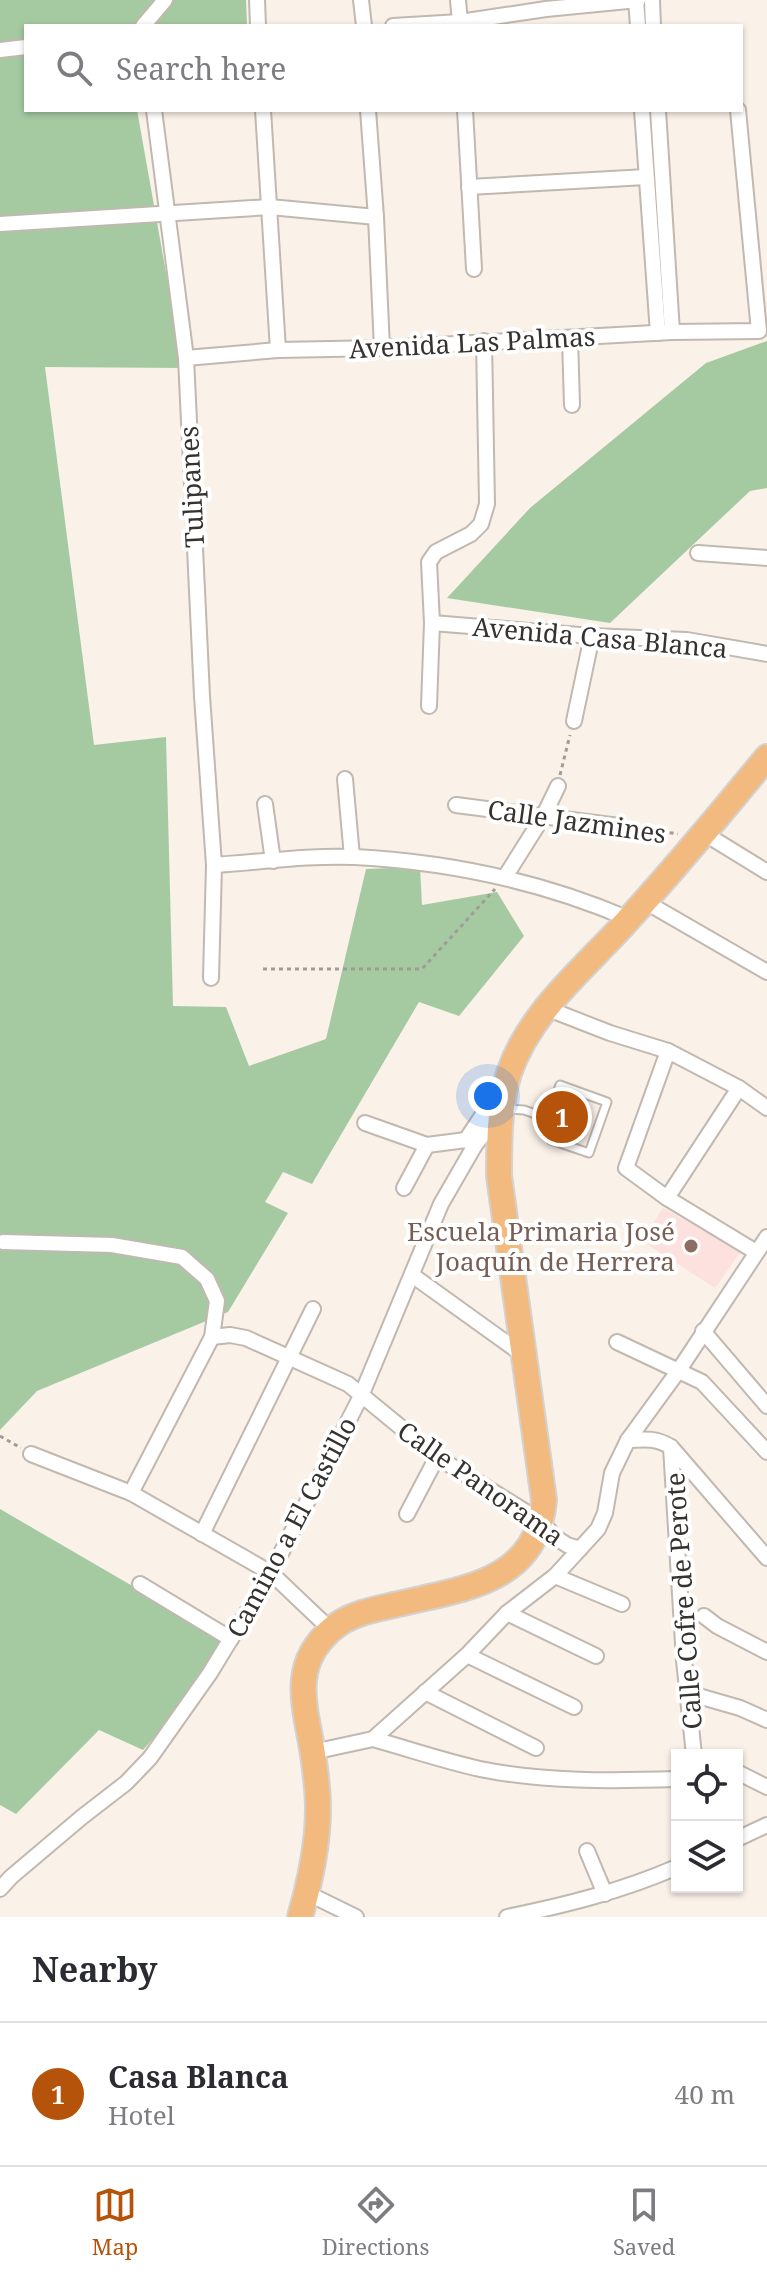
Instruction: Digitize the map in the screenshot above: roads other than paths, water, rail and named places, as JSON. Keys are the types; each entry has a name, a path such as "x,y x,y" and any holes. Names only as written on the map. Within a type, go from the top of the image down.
{"main road":[{"path":"304,1905 316,1844 318,1808 313,1752 302,1698 304,1673 313,1651 331,1630 365,1611 468,1587 500,1574 521,1560 535,1540 542,1522 544,1500 499,1176 499,1141 509,1074 524,1040 546,1008 636,910 700,834 763,770"}],"street":[{"path":"145,24 165,0"},
{"path":"257,0 258,24"},
{"path":"361,0 364,24"},
{"path":"458,0 460,22"},
{"path":"426,24 460,22 545,5 637,0 638,24"},
{"path":"652,0 653,24"},
{"path":"0,50 24,47"},
{"name":"Tulipanes","path":"154,112 186,358 202,696 214,865 211,978"},
{"path":"263,112 278,350"},
{"path":"368,112 382,348"},
{"path":"465,112 474,269"},
{"path":"642,112 646,177 665,332"},
{"path":"658,112 665,332"},
{"name":"Avenida Las Palmas","path":"186,358 278,350 382,348 665,332 759,331 738,112"},
{"path":"469,187 646,177"},
{"path":"0,224 270,207 376,217"},
{"path":"570,338 572,405"},
{"path":"429,706 432,623 429,562 436,552 471,534 481,524 487,504 484,341"},
{"path":"698,553 767,558"},
{"name":"Avenida Casa Blanca","path":"432,623 687,640 767,654"},
{"path":"574,721 592,636"},
{"path":"345,779 352,857"},
{"path":"505,877 544,815 558,786"},
{"path":"265,804 273,861"},
{"name":"Calle Jazmines","path":"456,805 619,826"},
{"path":"700,834 767,872"},
{"path":"214,865 352,857 415,862 505,877 590,902 636,910 767,972"},
{"path":"546,1008 668,1051 739,1088 767,1108"},
{"path":"668,1051 626,1168 667,1198 756,1252"},
{"name":"Camino a El Castillo","path":"0,1889 34,1857 126,1783 150,1758 210,1673 271,1573 361,1396 441,1204 470,1142 509,1074"},
{"path":"667,1198 739,1088"},
{"name":"Camino a El Castillo","path":"470,1142 503,1108"},
{"path":"365,1123 427,1145 470,1142"},
{"path":"404,1188 427,1145"},
{"path":"373,1739 467,1655 507,1613 555,1576 598,1529 605,1513 612,1473 628,1440 679,1370 767,1237"},
{"path":"3,1242 112,1245 182,1257 207,1279 217,1301 212,1337 131,1493"},
{"path":"412,1275 526,1357"},
{"path":"202,1534 313,1309"},
{"path":"703,1331 767,1406"},
{"name":"Calle Panorama","path":"212,1337 230,1335 246,1338 348,1384 437,1457 542,1522 567,1545 580,1549"},
{"path":"617,1342 702,1382 767,1452"},
{"path":"628,1440 650,1439 662,1441 671,1447 767,1558"},
{"name":"Calle Cofre de Perote","path":"671,1447 688,1693 696,1749"},
{"path":"31,1454 131,1493 271,1573 331,1630"},
{"path":"407,1514 437,1457"},
{"path":"555,1576 622,1604"},
{"path":"140,1584 231,1639"},
{"path":"507,1613 596,1656"},
{"path":"704,1616 767,1652"},
{"path":"467,1655 574,1707"},
{"path":"425,1692 536,1748"},
{"path":"688,1693 740,1708 767,1720"},
{"path":"313,1752 373,1739 480,1769 534,1777 622,1781 671,1779"},
{"path":"743,1775 767,1787"},
{"path":"743,1836 767,1825"},
{"path":"587,1851 605,1894"},
{"path":"507,1917 605,1894 671,1870"},
{"path":"304,1905 356,1917"}],"lane":[{"path":"560,1085 607,1102 589,1153 551,1140 547,1118 560,1085"},
{"path":"503,1108 524,1110 547,1118"}],"place":[{"name":"Casa Blanca","path":"562,1117"},
{"name":"Escuela Primaria José Joaquín de Herrera","path":"691,1246"}]}
